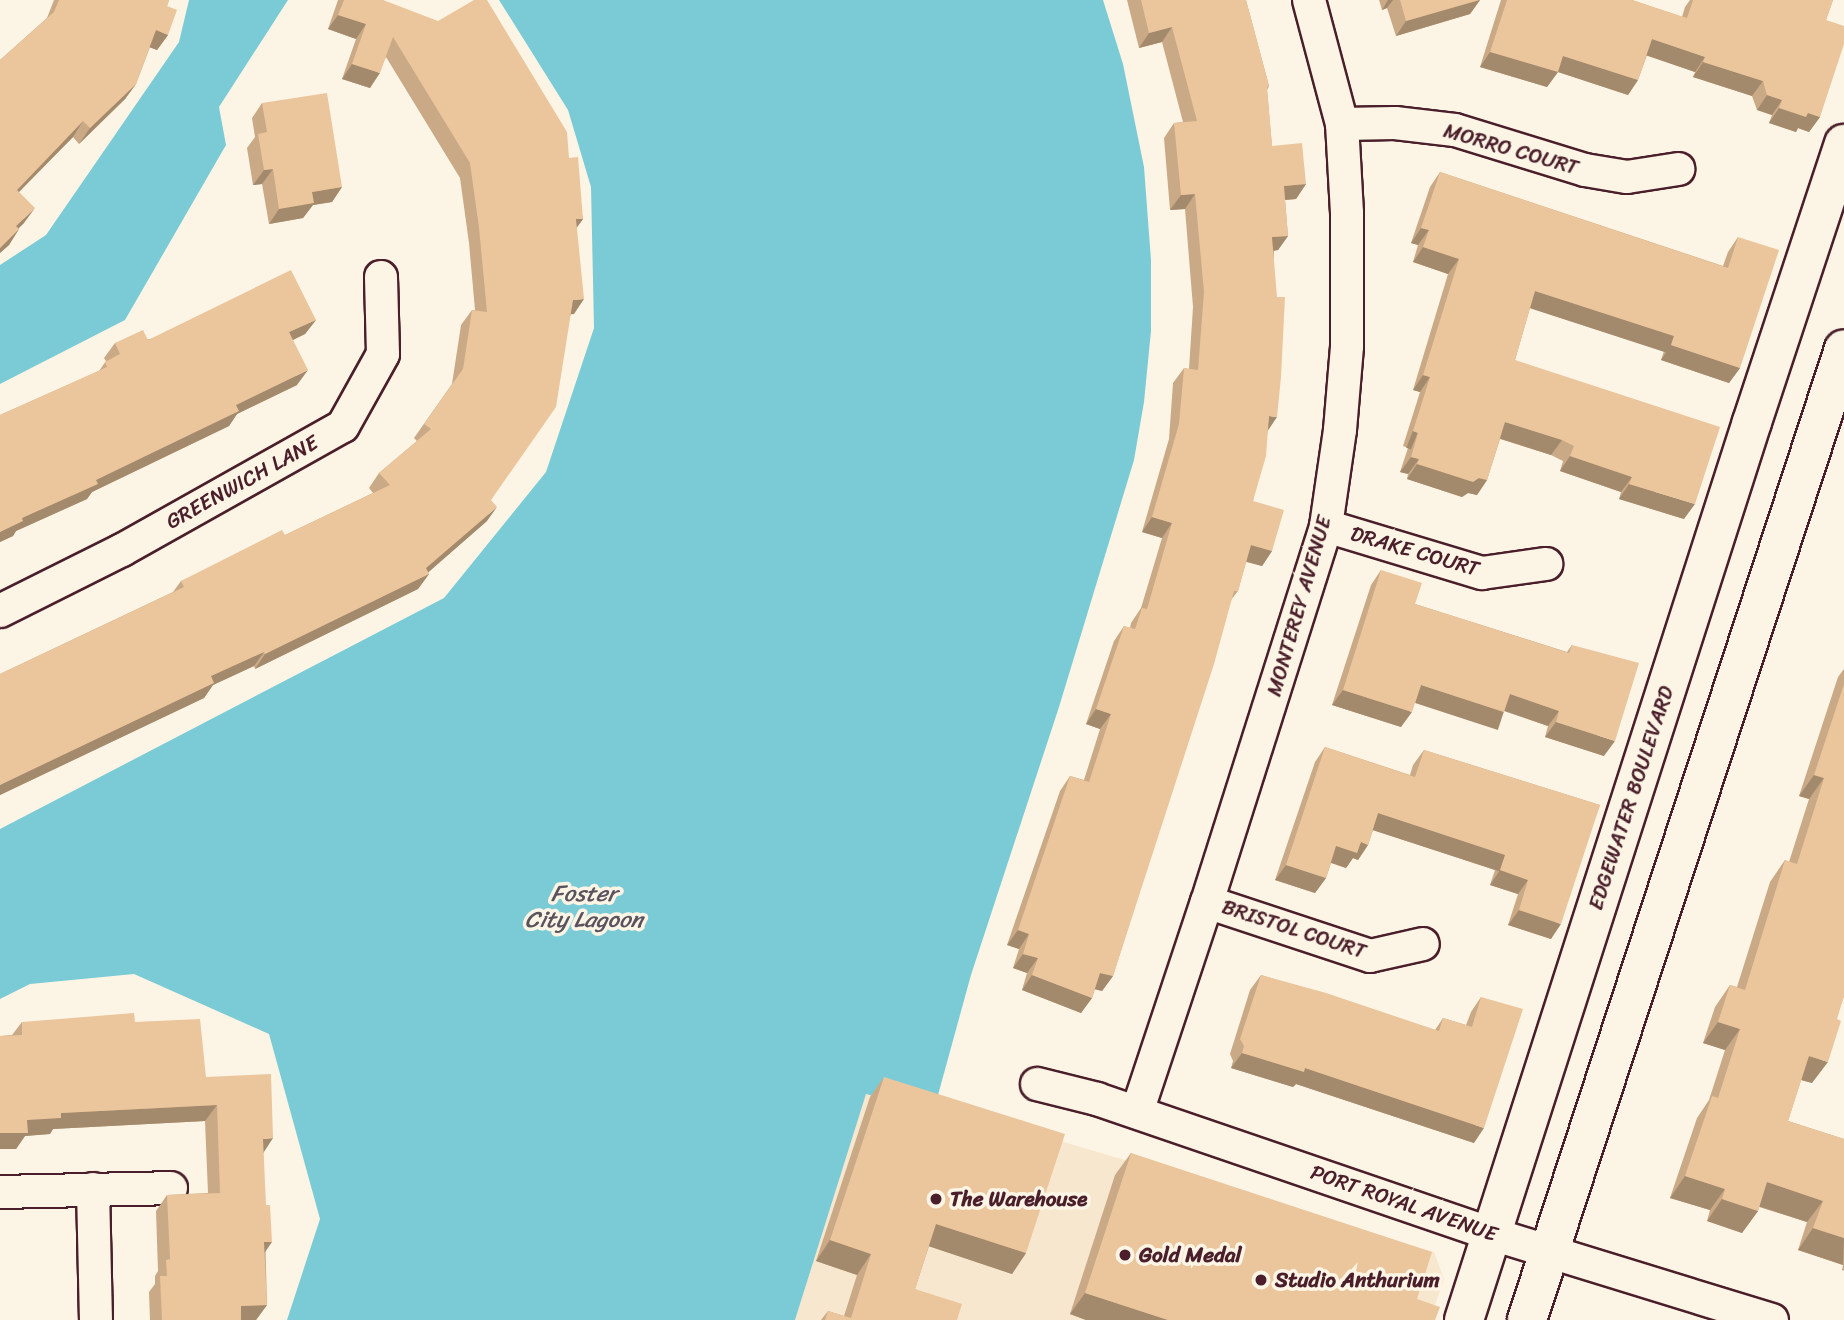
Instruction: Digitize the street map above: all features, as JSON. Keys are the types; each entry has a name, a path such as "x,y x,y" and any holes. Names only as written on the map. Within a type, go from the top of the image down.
{"street":[{"name":"MONTEREY AVENUE","path":"1137,1112 1207,902 1326,526 1340,430 1347,346 1347,213 1342,124 1309,0"},
{"name":"MORRO COURT","path":"1342,124 1395,123 1455,130 1585,170 1628,177 1678,169"},
{"name":"EDGEWATER BOULEVARD","path":"1464,1320 1844,144"},
{"name":"EDGEWATER BOULEVARD","path":"1800,277 1844,203"},
{"name":"GREENWICH LANE","path":"0,611 122,550 343,426 383,354 381,277"},
{"path":"1527,1320 1844,349"},
{"name":"DRAKE COURT","path":"1326,526 1482,573 1546,564"},
{"name":"BRISTOL COURT","path":"1207,902 1370,956 1423,944"},
{"name":"PORT ROYAL AVENUE","path":"1037,1084 1137,1112 1492,1234 1550,1249 1772,1320"},
{"path":"0,1192 171,1188"},
{"path":"93,1189 96,1320"}],"shaded area":[{"path":"866,1093 923,1109 936,1104 1434,1252 1444,1279 1430,1320 795,1320"}],"water":[{"path":"189,0 288,0 219,107 226,145 125,320 0,384 0,265 46,235 179,42"},
{"name":"Foster City Lagoon","path":"499,0 1103,0 1123,64 1144,167 1151,260 1151,331 1144,402 1134,460 1059,707 971,975 935,1106 924,1109 866,1094 795,1320 287,1320 320,1219 269,1034 134,974 30,984 0,999 0,829 444,598 546,472 594,328 591,187 568,110"}],"building":[{"path":"59,0 169,0 167,6 177,10 168,35 156,30 136,84 90,128 83,121 17,190 35,208 16,226 19,229 0,248 0,60 54,12"},
{"path":"344,0 383,0 438,21 474,0 487,0 567,132 569,158 578,157 583,219 576,219 584,299 573,300 556,407 491,500 497,507 426,568 429,574 265,654 264,652 211,676 214,683 0,785 0,674 184,587 181,581 282,530 285,535 390,485 379,473 431,429 424,424 463,369 472,310 487,312 470,163 393,37 380,73 352,64 366,24 338,15"},
{"path":"1141,0 1246,0 1269,86 1272,146 1302,143 1306,184 1284,186 1288,236 1272,237 1277,297 1285,297 1281,377 1277,417 1269,416 1266,456 1253,501 1284,510 1272,551 1251,545 1238,591 1234,591 1214,664 1113,976 1100,973 1092,998 1032,975 1038,958 1023,954 1029,934 1018,930 1070,776 1089,782 1111,714 1096,709 1124,626 1135,629 1142,608 1147,609 1172,523 1152,517 1179,424 1184,368 1198,370 1204,292 1195,194 1181,195 1174,123 1197,121 1172,27 1149,33"},
{"path":"1400,0 1479,0 1406,21"},
{"path":"1507,0 1632,0 1687,18 1693,0 1833,0 1826,20 1844,26 1844,44 1820,117 1808,113 1806,117 1779,108 1782,100 1767,95 1763,81 1703,62 1705,57 1652,39 1638,80 1563,56 1558,72 1490,52"},
{"path":"327,93 342,187 312,192 314,203 279,209 273,169 264,170 258,134 267,132 262,103"},
{"path":"1440,172 1728,268 1738,237 1779,250 1740,368 1671,345 1674,336 1535,291 1515,360 1720,427 1695,504 1629,484 1632,477 1570,456 1574,446 1562,440 1505,422 1487,480 1479,478 1473,482 1417,464 1419,459 1411,457 1418,433 1413,431 1430,377 1423,375 1459,259 1423,247 1429,230 1421,228"},
{"path":"291,270 316,320 289,332 308,370 236,405 239,411 96,480 98,484 22,518 23,521 0,532 0,415 107,367 105,362 120,354 115,343 143,330 148,340"},
{"path":"1381,570 1422,583 1415,604 1569,653 1572,645 1639,663 1615,741 1556,722 1559,711 1510,694 1504,712 1421,685 1412,712 1343,690"},
{"path":"1844,684 1844,996 1837,1019 1841,1021 1828,1062 1809,1056 1788,1121 1844,1139 1844,1238 1813,1228 1823,1201 1767,1182 1758,1211 1722,1199 1725,1189 1685,1176 1712,1096 1718,1098 1740,1029 1718,1022 1730,985 1745,990 1785,860 1797,864 1824,778 1814,775"},
{"path":"1325,747 1415,777 1424,750 1600,805 1561,924 1519,910 1528,880 1500,870 1505,855 1378,813 1368,845 1361,842 1357,853 1336,846 1326,878 1286,865"},
{"path":"1261,975 1326,993 1439,1031 1443,1018 1472,1027 1481,997 1523,1009 1484,1128 1305,1068 1304,1072 1242,1053 1244,1046 1240,1039"},
{"path":"134,1013 135,1022 200,1019 206,1077 271,1074 273,1138 263,1139 266,1205 270,1205 272,1242 264,1242 267,1305 241,1306 241,1320 162,1320 160,1276 167,1276 166,1260 170,1259 167,1195 220,1193 217,1105 61,1113 61,1118 27,1120 28,1133 0,1133 0,1036 22,1035 22,1022"},
{"name":"The Warehouse","path":"884,1077 1065,1134 1026,1253 936,1224 915,1289 962,1304 957,1320 825,1320 828,1311 851,1318 871,1254 830,1240"},
{"path":"1131,1153 1432,1252 1417,1299 1440,1307 1435,1320 1168,1320 1085,1293"}],"place":[{"name":"The Warehouse","path":"936,1199"},
{"name":"Gold Medal","path":"1125,1255"},
{"name":"Studio Anthurium","path":"1261,1280"}]}
